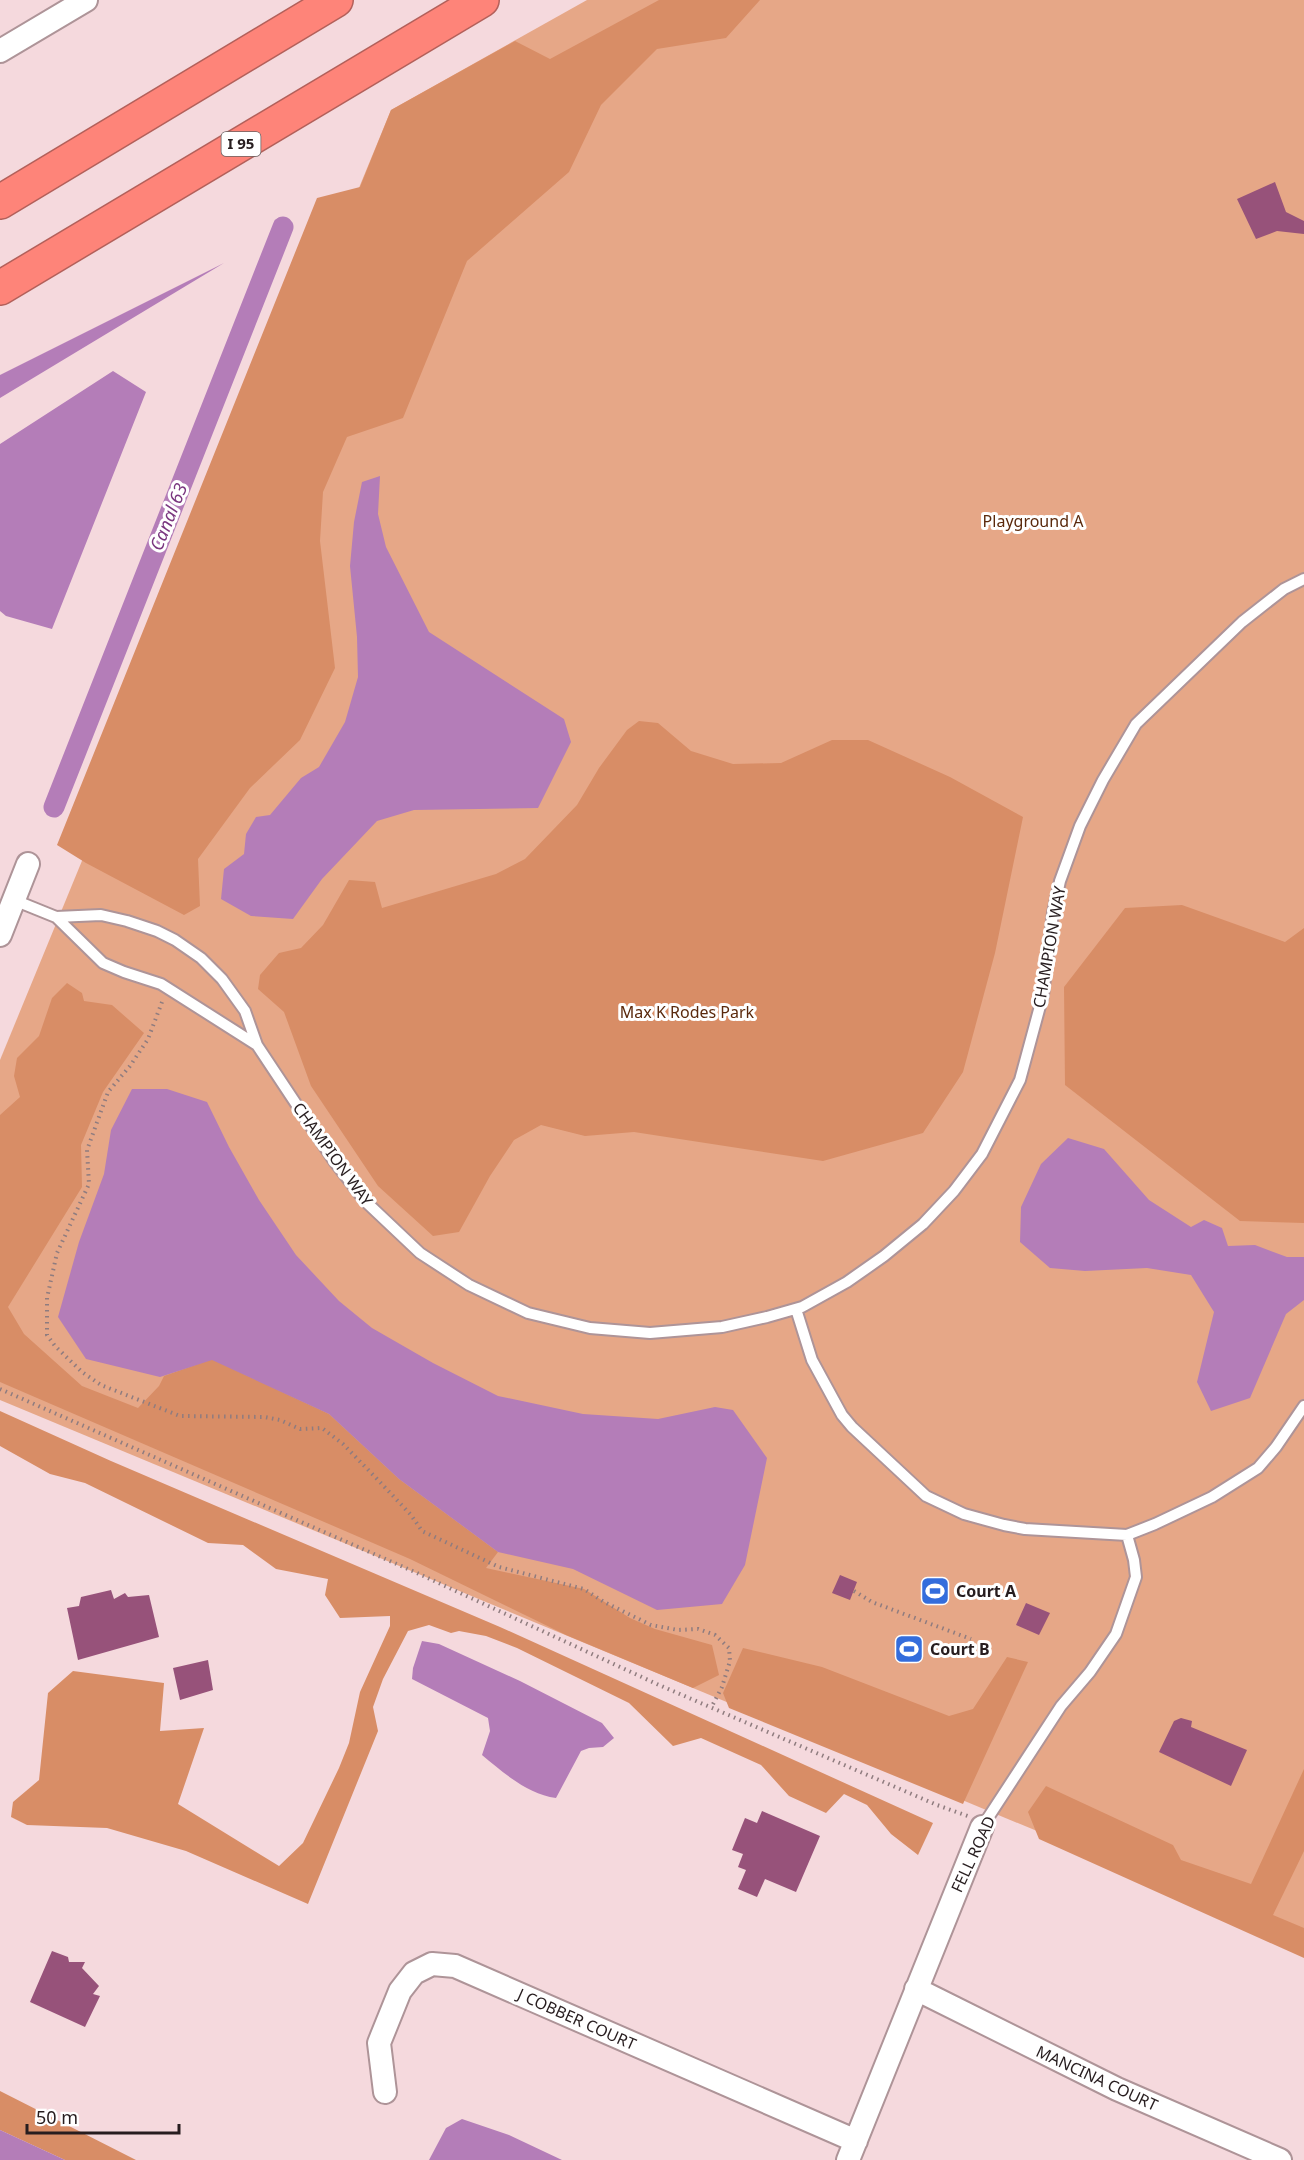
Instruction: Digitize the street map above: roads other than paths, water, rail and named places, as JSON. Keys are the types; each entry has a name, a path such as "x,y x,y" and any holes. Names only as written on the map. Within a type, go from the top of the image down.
{"highway":[{"path":"0,202 336,0"},
{"name":"I 95","path":"0,288 482,0"}],"street":[{"path":"0,51 86,0"},
{"path":"0,935 28,864"},
{"name":"FELL ROAD","path":"852,2150 984,1825"},
{"name":"J COBBER COURT","path":"385,2092 379,2043 400,1991 414,1973 432,1965 455,1966 852,2150"},
{"name":"MANCINA COURT","path":"916,1989 1117,2089 1280,2160"}],"lane":[{"name":"CHAMPION WAY","path":"56,917 101,915 157,931 201,958 222,979 245,1011 257,1046 334,1161 365,1201 420,1253 469,1285 528,1312 590,1328 650,1333 722,1327 796,1308 847,1282 923,1224 954,1191 982,1154 1020,1080 1043,995 1053,913 1060,881 1080,826 1103,780 1136,724 1242,622 1284,589 1304,579"},
{"name":"CHAMPION WAY","path":"14,900 56,917 103,963 168,988 257,1046"},
{"path":"796,1308 812,1360 842,1415 852,1427 926,1496 964,1514 1004,1525 1025,1529 1127,1535 1155,1524 1212,1497 1258,1468 1276,1447 1304,1406"},
{"name":"FELL ROAD","path":"984,1825 1061,1706 1090,1672 1116,1634 1136,1577 1127,1535"}],"waterway":[{"name":"Canal 63","path":"54,807 283,227"}],"place":[{"name":"Court A","path":"935,1591"},
{"name":"Court B","path":"909,1649"}],"park label":[{"name":"Playground A","path":"1033,521"},
{"name":"Max K Rodes Park","path":"687,1012"}]}
